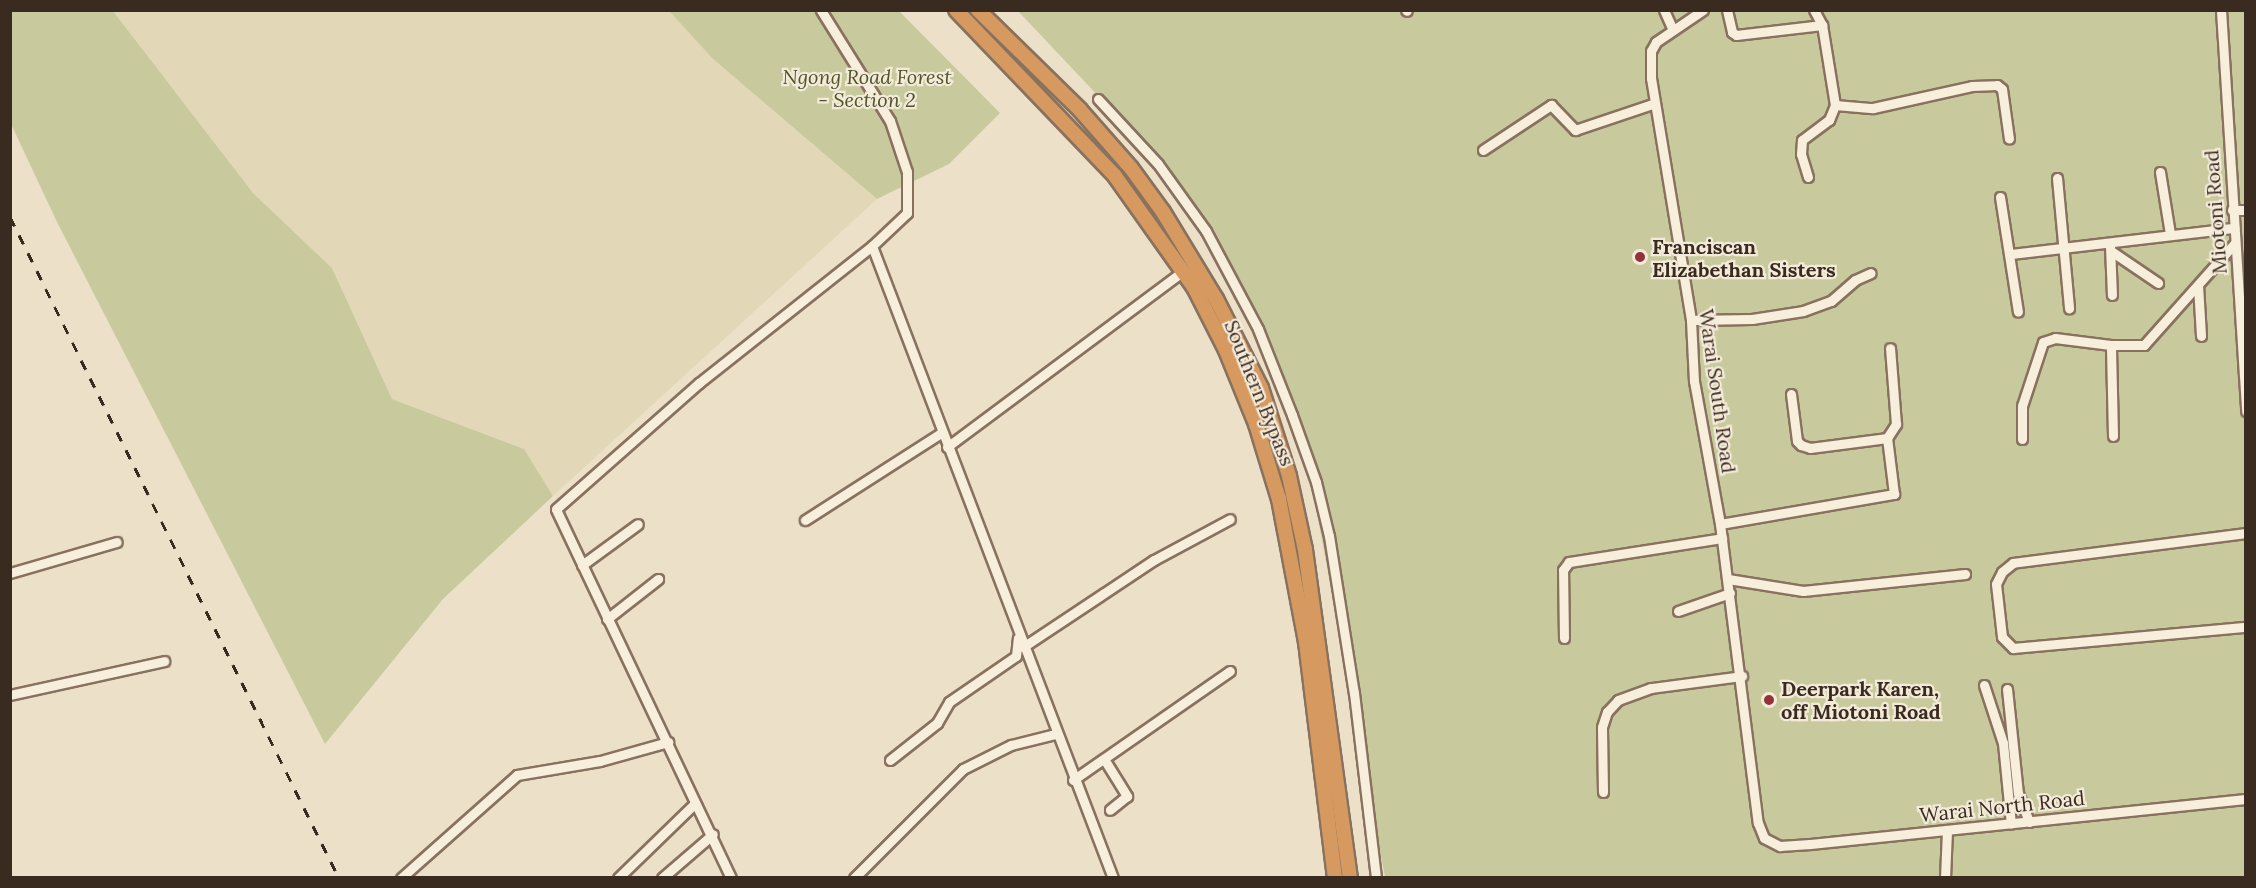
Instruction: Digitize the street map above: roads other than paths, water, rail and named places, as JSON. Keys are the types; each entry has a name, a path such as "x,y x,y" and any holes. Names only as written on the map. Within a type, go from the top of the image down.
{"highway":[{"name":"Southern Bypass","path":"956,10 1090,146 1154,226 1183,271 1226,350 1256,424 1280,499 1306,642 1335,878"},
{"name":"Southern Bypass","path":"978,10 1102,134 1163,212 1216,299 1261,388 1289,476 1305,550 1350,878"}],"street":[{"path":"731,878 713,834 694,803 668,742 557,515 557,506 699,384 872,246 906,213 906,172 882,104 821,10"},
{"path":"1664,10 1672,28"},
{"name":"Warai South Road","path":"1703,10 1672,28 1651,51 1655,103 1691,320 1694,381 1720,524 1742,676 1758,823 1764,838"},
{"path":"1727,10 1732,32 1736,35 1822,25"},
{"path":"1808,177 1801,154 1802,140 1829,120 1835,105 1822,25 1814,10"},
{"name":"Miotoni Road","path":"2221,10 2246,411"},
{"path":"1835,105 1873,108 1972,86 1997,85 2002,89 2009,139"},
{"path":"1098,99 1158,164 1206,231 1258,329 1299,434 1329,536 1354,693 1376,878"},
{"path":"1483,150 1551,105 1575,130 1655,103"},
{"path":"2160,172 2170,234"},
{"path":"2057,178 2069,308"},
{"path":"2000,197 2011,254 2018,312"},
{"path":"2232,210 2246,210"},
{"path":"2011,254 2110,247 2170,234 2234,228"},
{"path":"2022,439 2022,406 2043,342 2055,338 2111,345 2144,345 2235,243"},
{"path":"872,246 1055,734 1113,878"},
{"path":"2110,247 2158,283"},
{"path":"2110,247 2112,295"},
{"path":"947,447 1183,271"},
{"path":"1691,320 1752,319 1803,311 1831,301 1855,280 1871,273"},
{"path":"2198,285 2201,336"},
{"path":"2111,345 2113,436"},
{"path":"1720,524 1892,496 1896,491 1887,438 1896,424 1890,348"},
{"path":"1791,394 1797,441 1801,445 1810,448 1887,438"},
{"path":"805,520 941,433"},
{"path":"1023,647 1154,560 1230,519"},
{"path":"582,565 638,524"},
{"path":"2246,533 2013,563 2002,572 1996,584 2002,637 2013,648 2246,627"},
{"path":"1564,638 1563,570 1569,562 1722,538"},
{"path":"10,573 117,542"},
{"path":"1728,579 1803,591 1965,574"},
{"path":"607,619 658,579"},
{"path":"1678,611 1730,593"},
{"path":"890,760 936,723 949,702 1016,656 1018,636"},
{"path":"10,695 164,661"},
{"path":"1073,780 1230,671"},
{"path":"1603,792 1602,727 1607,712 1618,700 1652,688 1742,676"},
{"path":"1984,685 2003,743 2011,824"},
{"path":"2007,689 2018,793 2029,822"},
{"path":"854,878 963,769 1011,745 1055,734"},
{"path":"401,878 517,775 543,767 600,761 668,742"},
{"path":"1104,759 1127,796 1110,810"},
{"name":"Warai North Road","path":"1764,838 1780,846 2246,800"},
{"path":"618,878 694,803"},
{"path":"1945,878 1947,830"},
{"path":"662,878 713,834"}],"railway":[{"path":"10,217 339,878"}],"place":[{"name":"Franciscan Elizabethan Sisters","path":"1640,257"},
{"name":"Deerpark Karen, off Miotoni Road","path":"1769,700"}],"park label":[{"name":"Ngong Road Forest - Section 2","path":"867,88"}]}
